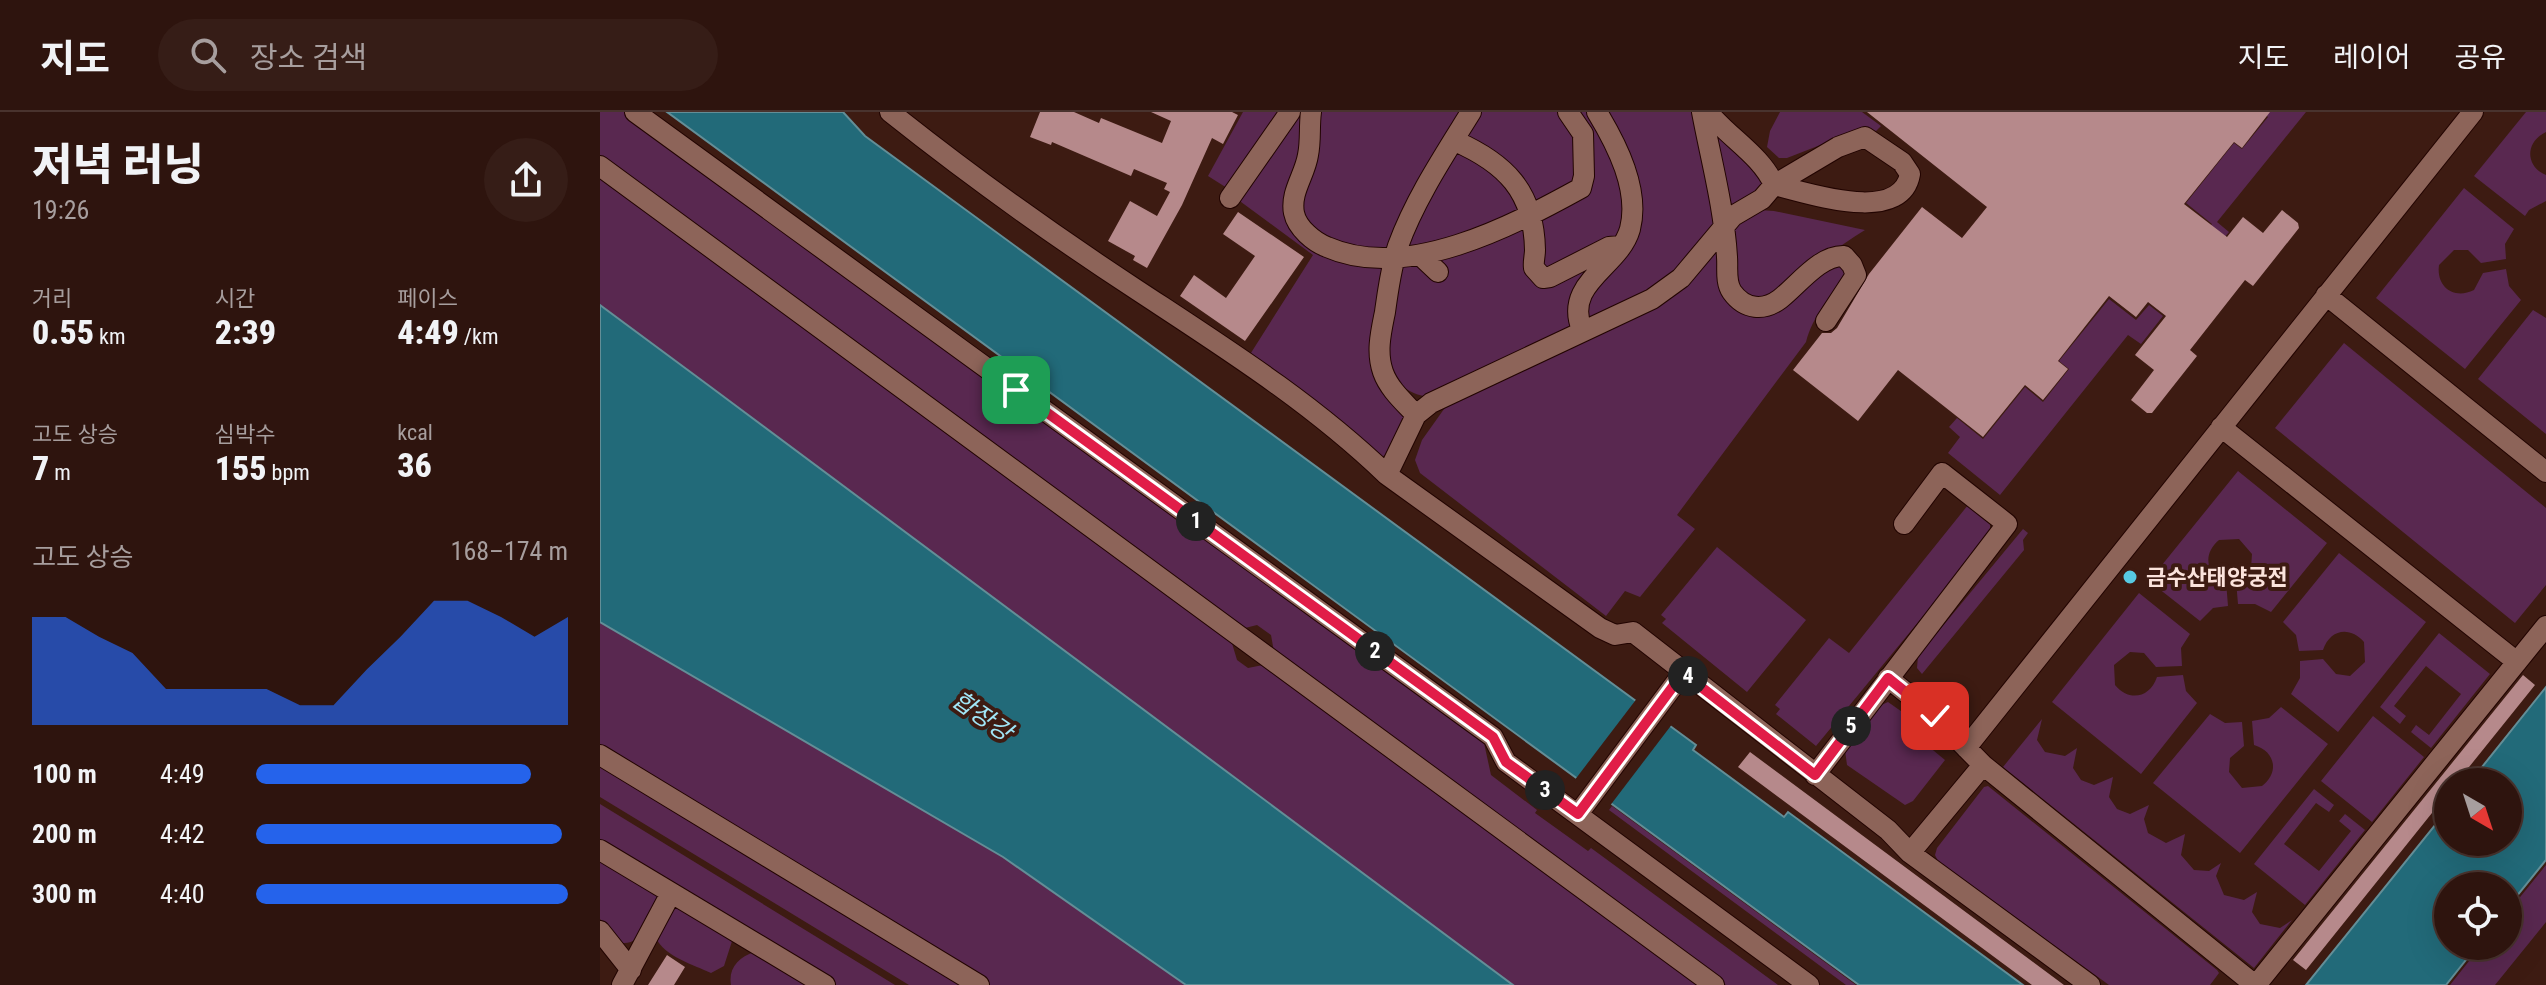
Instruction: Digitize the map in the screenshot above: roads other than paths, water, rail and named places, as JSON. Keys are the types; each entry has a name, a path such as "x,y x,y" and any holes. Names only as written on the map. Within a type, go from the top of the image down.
{"street":[{"path":"635,112 1493,737 1506,762 1584,805 1809,985"},
{"path":"890,112 1134,288 1248,361 1301,400 1387,475 1600,628 1615,635 1633,632 1888,830 1910,853 2090,985"},
{"path":"1230,198 1290,112"},
{"path":"1311,112 1309,153 1293,201 1298,224 1320,244 1336,251 1395,257 1455,247 1581,188 1583,134 1568,112"},
{"path":"1416,415 1384,375 1379,342 1395,257 1410,216 1471,112"},
{"path":"1582,330 1577,316 1579,300 1629,232 1631,200 1618,149 1597,112"},
{"path":"1702,112 1725,225 1728,283 1743,303 1757,308 1772,305 1834,256 1844,256 1856,275 1826,321"},
{"path":"1708,112 1724,132 1769,172 1774,185"},
{"path":"1966,748 2473,112"},
{"path":"1387,475 1416,415 1431,403 1652,299 1681,278 1725,225 1750,204 1762,199 1774,185 1838,147 1865,137 1902,162 1910,174 1909,181 1899,192 1878,203 1860,204 1774,185"},
{"path":"1455,141 1488,156 1515,180 1528,214 1535,250 1534,268 1543,278 1609,247 1621,246"},
{"path":"600,166 1714,985"},
{"path":"1420,255 1438,272"},
{"path":"2326,295 2546,472"},
{"path":"2221,427 2517,662"},
{"path":"1815,775 2007,524 1942,473 1904,524"},
{"path":"1888,678 1935,716 1983,765 2256,985 2546,626"},
{"path":"1584,805 1683,673"},
{"path":"600,755 979,985"},
{"path":"1910,853 1983,765"},
{"path":"600,850 825,985"},
{"path":"626,977 671,893"},
{"path":"600,931 626,977"}],"water":[{"path":"667,112 843,112 865,136 1696,745 1693,750 1784,817 1788,812 2023,985 1859,985"},
{"name":"합장강","path":"600,305 1513,985 1186,985 1003,857 600,622"},
{"path":"2546,687 2546,860 2522,890 2522,872 2434,872 2434,960 2466,960 2446,985 2306,985 2434,826 2434,856 2522,856 2522,768 2481,768"}],"place":[{"name":"금수산태양궁전","path":"2130,577"}]}
